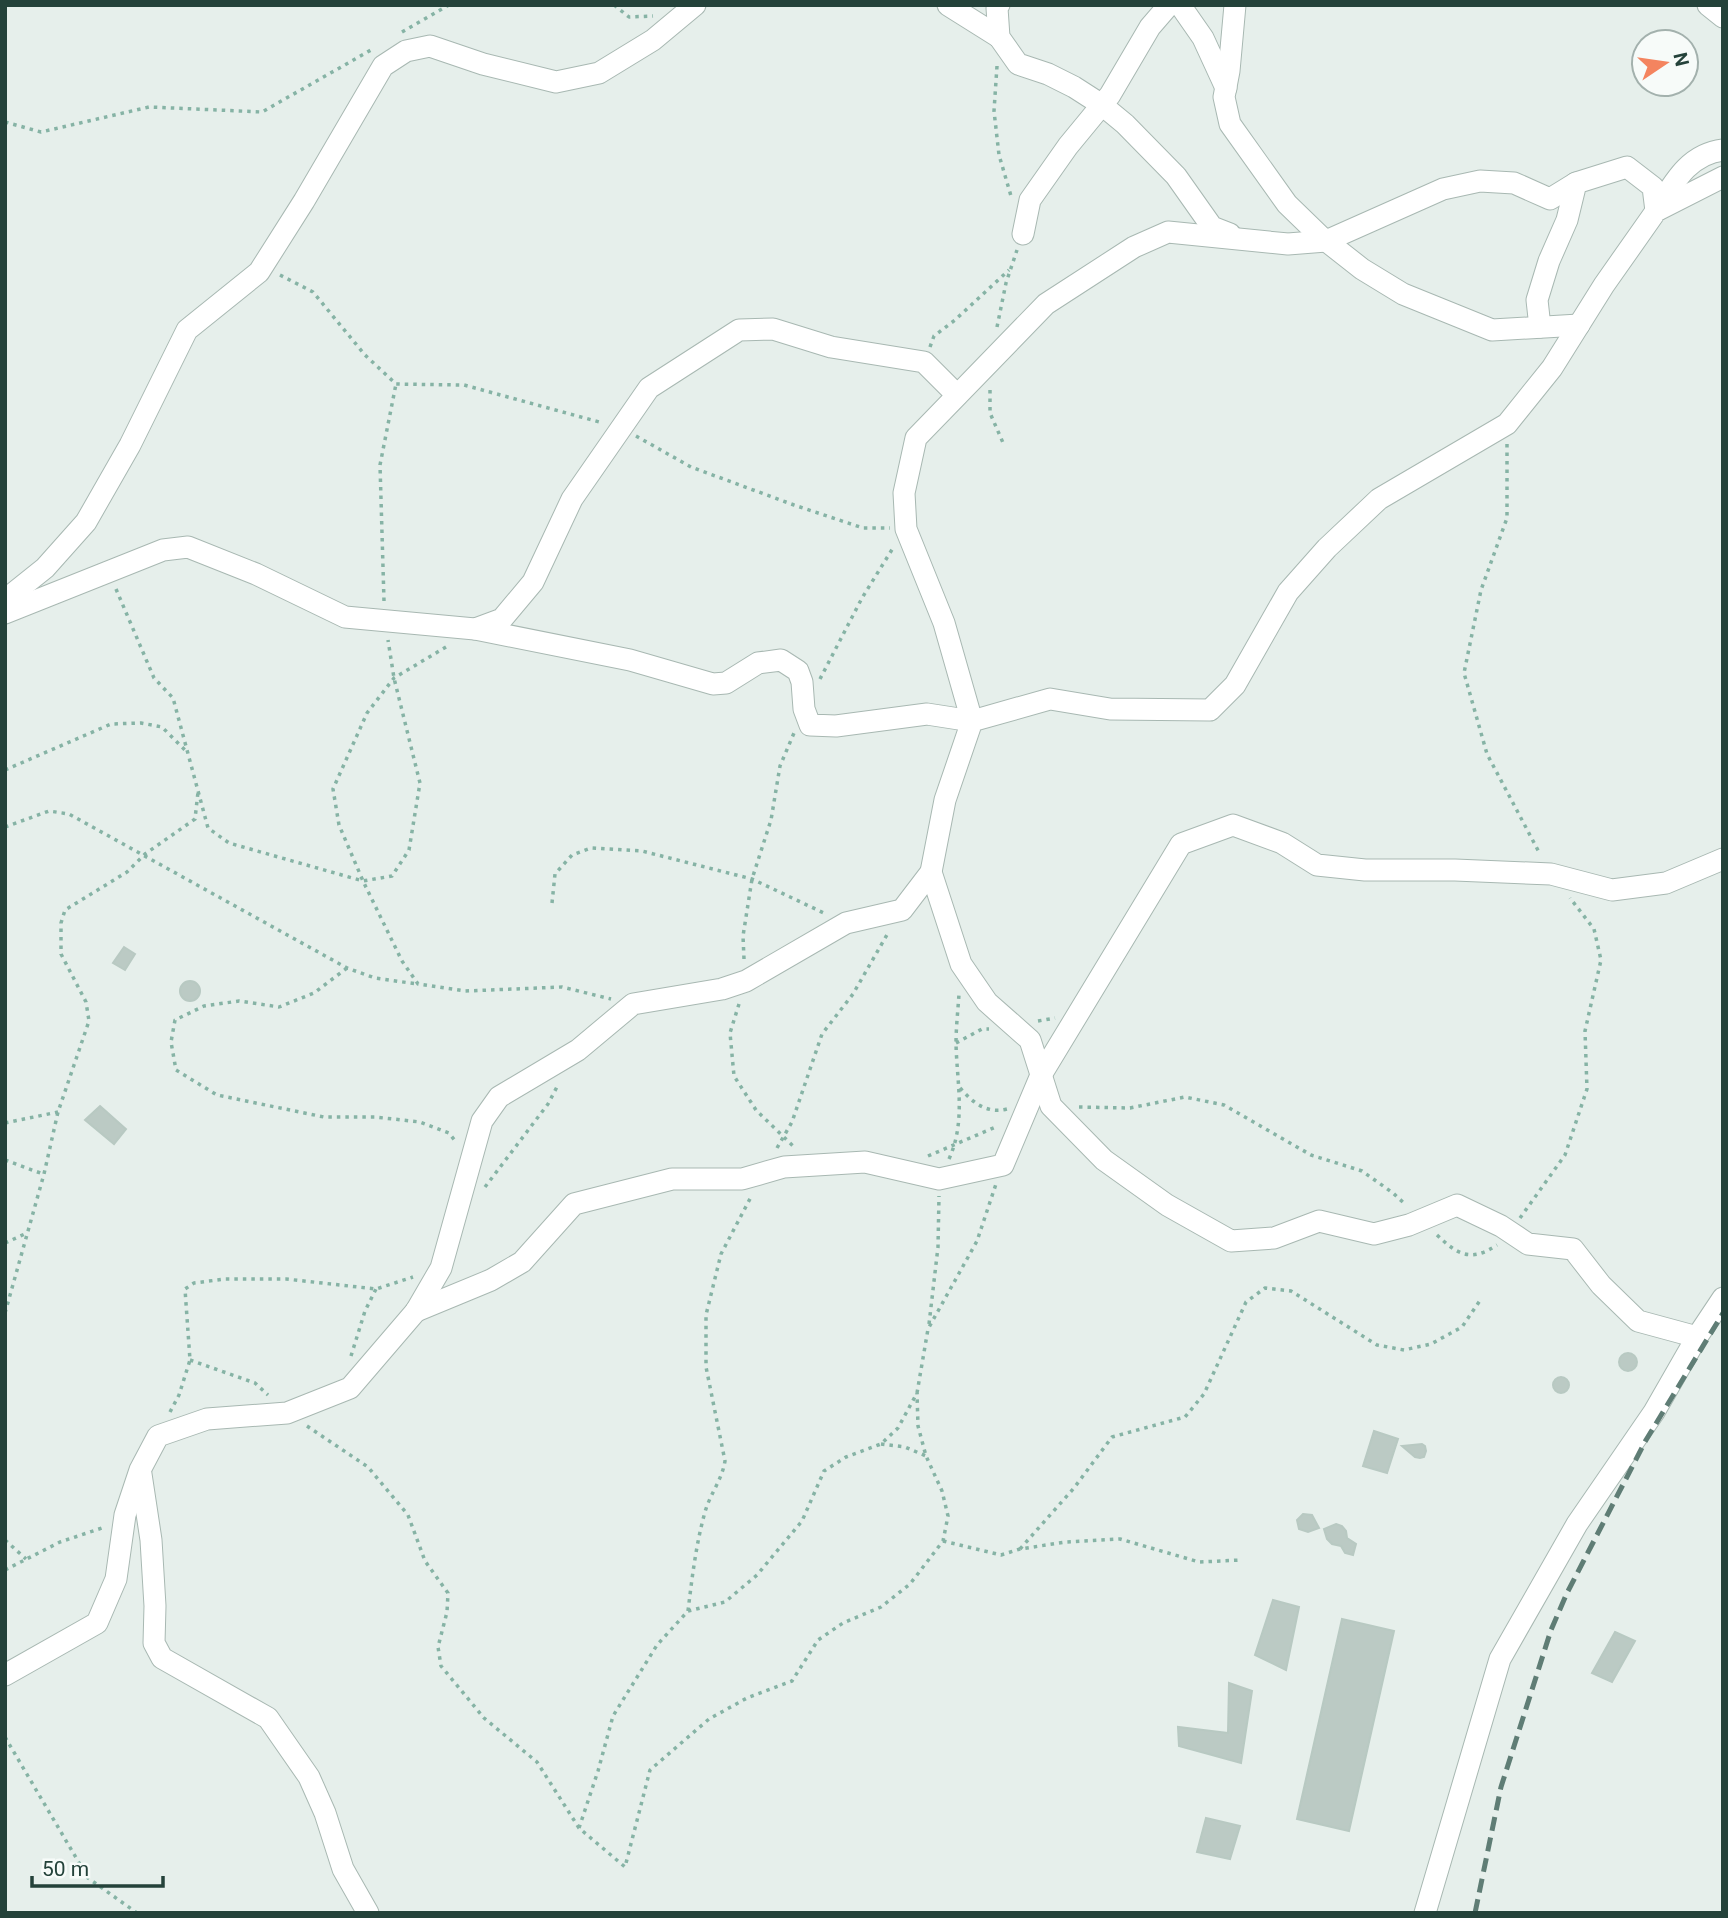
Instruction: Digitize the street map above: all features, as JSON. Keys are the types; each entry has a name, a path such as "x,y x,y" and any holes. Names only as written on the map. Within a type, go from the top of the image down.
{"street":[{"path":"948,5 999,37 1018,64 1057,79 1102,105 1125,124 1176,176 1212,227 1242,239"},
{"path":"999,5 999,37"},
{"path":"1023,234 1030,200 1068,146 1102,105 1150,27 1169,5"},
{"path":"1180,5 1203,38 1226,88"},
{"path":"1235,5 1224,97 1230,124 1287,204 1326,241 1362,269 1403,294 1492,330 1579,325"},
{"path":"1708,5 1723,17"},
{"path":"5,600 45,568 86,522 130,445 187,330 259,272 383,66 406,51 430,46 484,64 555,82 599,74 653,40 690,10"},
{"path":"5,613 163,550 188,547 256,574 345,617 475,629 631,660 713,684 726,683 758,663 781,660 798,671 803,682 804,709 810,725 836,726 927,714 972,722 1051,699 1110,709 1210,710 1235,685 1289,592 1327,548 1379,499 1507,424 1552,368 1679,173 1711,151 1723,150"},
{"path":"5,1675 97,1623 116,1579 125,1515 140,1470 158,1436 207,1419 287,1413 350,1388 415,1311 440,1268 482,1121 499,1097 578,1050 633,1004 722,989 746,981 846,923 902,910 931,872 945,800 972,722 944,623 906,529 904,493 916,438 1046,304 1134,247 1168,232 1287,244 1326,241 1443,189 1480,181 1514,183 1550,199 1576,183 1627,167 1653,187 1656,211"},
{"path":"1656,211 1723,177"},
{"path":"1540,327 1536,300 1567,220 1576,183"},
{"path":"475,629 502,619 533,582 572,499 649,388 739,330 773,329 831,347 925,362 957,394"},
{"path":"415,1311 491,1280 522,1262 574,1204 671,1179 742,1179 784,1167 865,1162 939,1179 1003,1165 1041,1075 1181,844 1233,825 1282,843 1317,865 1365,870 1551,874 1612,890 1666,883 1723,859"},
{"path":"931,872 961,964 987,1002 1030,1040 1051,1106 1104,1160 1167,1205 1231,1241 1274,1238 1319,1221 1374,1234 1421,1220 1457,1205 1528,1244 1573,1249 1601,1285 1638,1321 1697,1337"},
{"path":"1425,1913 1500,1659 1577,1524 1654,1412 1723,1298"},
{"path":"140,1470 151,1540 154,1643 162,1658 268,1718 309,1777 325,1812 344,1869 368,1913"}],"path":[{"path":"392,37 449,5"},
{"path":"614,5 629,17 690,10"},
{"path":"999,37 994,111 999,155 1023,234"},
{"path":"5,122 41,132 149,107 262,112 381,44"},
{"path":"925,362 934,336 1012,267"},
{"path":"259,272 285,276 313,292 365,355 396,384 464,385 621,428 691,467 794,505 863,528 906,529"},
{"path":"109,572 153,678 173,698 208,828 229,843 363,881 391,876 409,850 421,783 394,678 385,621 380,465 396,384"},
{"path":"1051,1106 1130,1108 1185,1097 1224,1104 1311,1155 1362,1171 1394,1193 1453,1250 1471,1255 1494,1247 1510,1232 1565,1155 1587,1089 1585,1031 1601,960 1594,929 1551,874 1486,754 1464,673 1481,590 1507,518 1507,424"},
{"path":"817,1165 783,1138 756,1110 734,1076 730,1033 746,981 743,936 752,879 771,820 780,766 804,709 862,598 906,529"},
{"path":"418,984 402,961 363,881 339,825 333,789 368,713 394,678 475,629"},
{"path":"5,770 111,724 141,723 162,727 188,754"},
{"path":"5,1313 44,1174 58,1112 89,1021 86,1002 61,954 61,923 65,910 128,873 145,854 195,819 198,790"},
{"path":"5,827 49,811 69,814 347,968 375,978 465,991 562,987 633,1004"},
{"path":"552,903 555,874 572,855 591,848 642,851 752,879 846,923"},
{"path":"688,1611 693,1566 705,1510 723,1476 725,1461 706,1367 706,1315 721,1254 792,1122 822,1034 853,994 902,910"},
{"path":"190,1360 255,1383 287,1413 368,1467 408,1515 425,1561 448,1593 447,1612 438,1647 441,1666 484,1718 537,1762 579,1828 625,1867 650,1770 709,1718 747,1698 792,1681 818,1640 843,1623 881,1607 910,1584 943,1541 948,1516 942,1491 926,1456 918,1426 917,1393 939,1247 939,1179 956,1144 961,1115 956,1043 961,964"},
{"path":"347,968 314,993 279,1007 239,1001 204,1006 175,1020 172,1042 176,1070 217,1095 324,1117 375,1117 419,1122 449,1133 471,1160"},
{"path":"484,1187 548,1104 560,1082"},
{"path":"959,1087 970,1100 987,1110 1002,1111 1019,1106 1032,1095"},
{"path":"5,1124 58,1112"},
{"path":"897,1169 1024,1115"},
{"path":"5,1160 44,1174"},
{"path":"928,1329 977,1241 1003,1165"},
{"path":"5,1243 27,1233"},
{"path":"158,1436 179,1395 190,1360 185,1290 194,1283 225,1279 286,1279 376,1289 414,1277"},
{"path":"349,1361 365,1311 376,1289"},
{"path":"1020,1549 1074,1488 1112,1437 1185,1417 1204,1394 1246,1303 1265,1289 1291,1291 1377,1345 1404,1350 1431,1345 1462,1327 1482,1299"},
{"path":"579,1828 613,1716 657,1645 688,1611 725,1602 757,1575 802,1521 824,1471 846,1457 881,1444 898,1428 917,1393"},
{"path":"881,1444 905,1447 926,1456"},
{"path":"5,1570 60,1542 104,1527 125,1515"},
{"path":"943,1541 1001,1555 1020,1549 1066,1542 1120,1539 1199,1562 1241,1560"},
{"path":"5,1541 26,1559"},
{"path":"5,1737 88,1878 137,1913"}],"building":[{"path":"124,947 135,954 125,970 113,963"},
{"path":"190,981 197,984 200,991 197,998 190,1001 183,998 180,991 183,984"},
{"path":"100,1106 126,1129 114,1144 85,1120"},
{"path":"1624,1353 1632,1353 1637,1362 1635,1369 1624,1371 1619,1366 1619,1358"},
{"path":"1561,1377 1569,1385 1561,1393 1553,1385"},
{"path":"1374,1431 1398,1439 1387,1473 1363,1466"},
{"path":"1422,1444 1426,1451 1424,1457 1420,1458 1402,1446"},
{"path":"1303,1514 1312,1515 1319,1528 1308,1532 1299,1529 1297,1520"},
{"path":"1336,1524 1342,1526 1347,1538 1356,1544 1353,1555 1345,1553 1341,1546 1332,1544 1327,1539 1324,1529"},
{"path":"1273,1600 1299,1607 1286,1670 1255,1655"},
{"path":"1342,1619 1394,1631 1349,1831 1297,1819"},
{"path":"1615,1632 1635,1641 1612,1682 1592,1673"},
{"path":"1229,1683 1252,1691 1241,1763 1179,1746 1178,1727 1228,1733"},
{"path":"1206,1818 1240,1826 1230,1859 1197,1852"}],"railway":[{"path":"1475,1913 1501,1787 1551,1630 1567,1593 1646,1440 1723,1313"}]}
